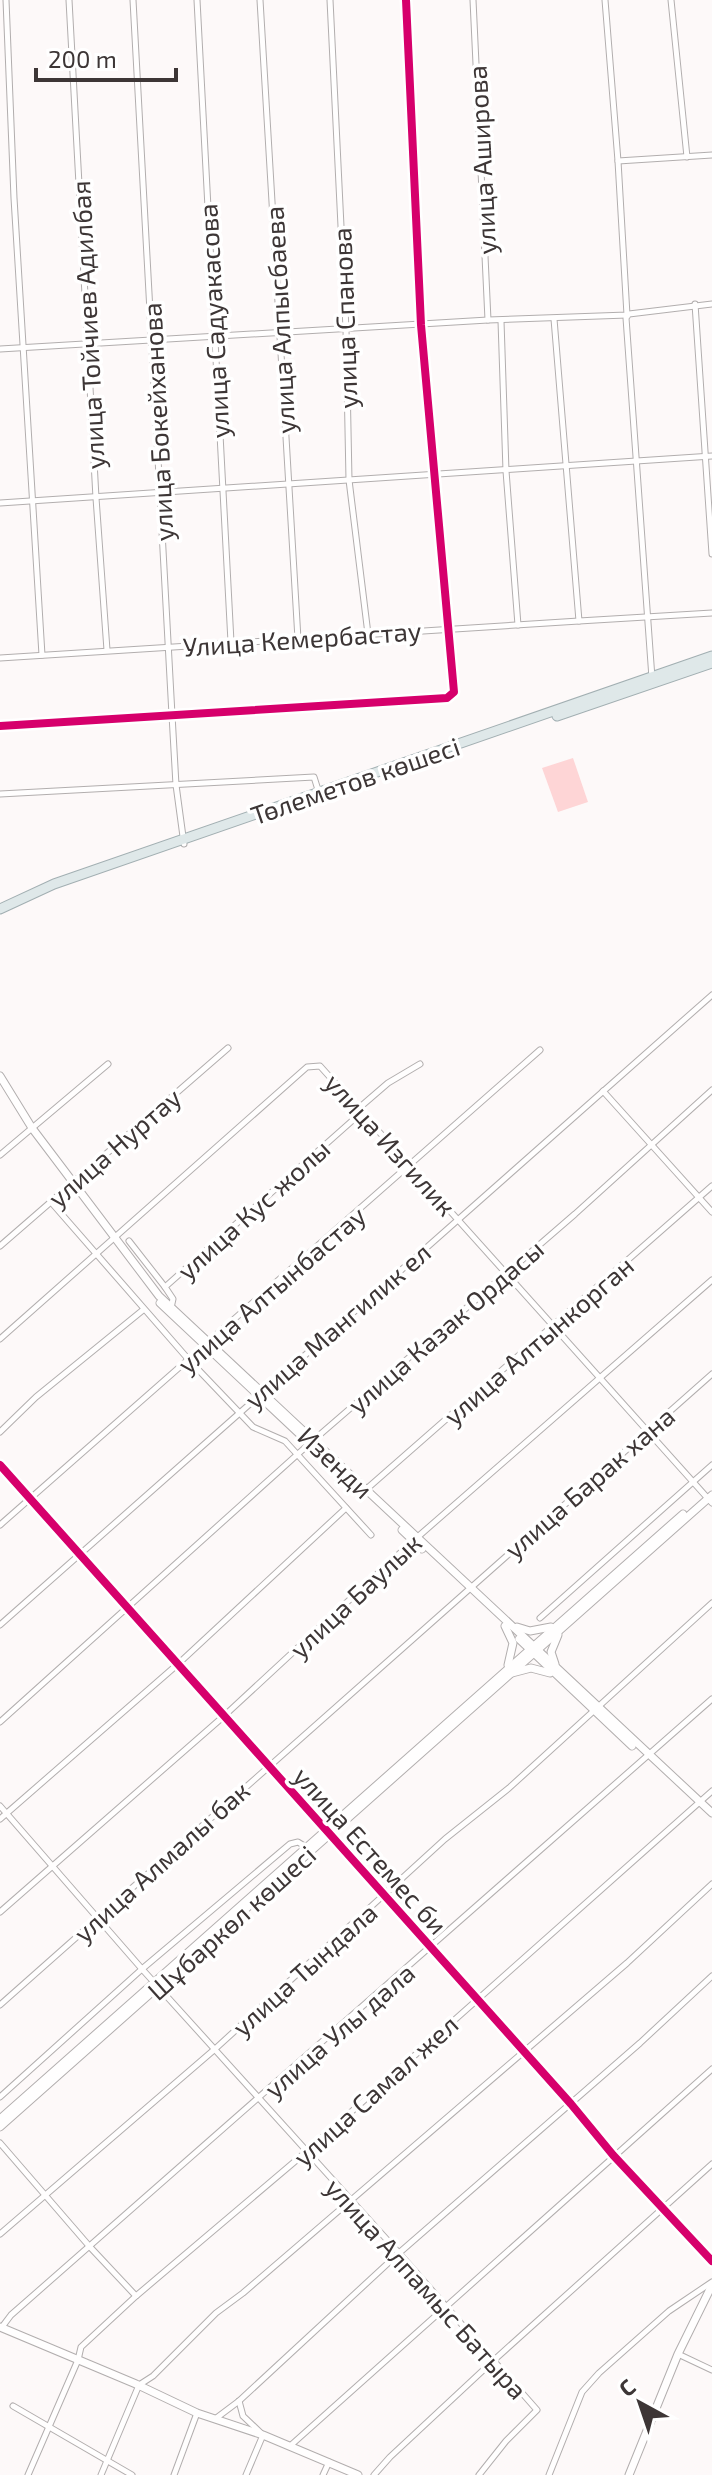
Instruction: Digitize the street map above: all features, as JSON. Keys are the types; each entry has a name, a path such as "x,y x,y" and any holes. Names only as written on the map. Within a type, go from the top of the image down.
{"main road":[{"name":"Төлеметов көшесі","path":"0,912 54,884 652,680 712,656"},
{"name":"Төлеметов көшесі","path":"183,842 652,680 712,663"}],"street":[{"path":"6,0 42,655"},
{"name":"улица Тойчиев Адилбая","path":"69,0 107,650"},
{"name":"улица Бокейханова","path":"133,0 176,785 183,842"},
{"name":"улица Садуакасова","path":"197,0 231,642"},
{"name":"улица Алпысбаева","path":"260,0 298,639"},
{"name":"улица Спанова","path":"330,0 346,329 349,480 368,634"},
{"path":"0,726 447,698 454,692 421,325 406,0"},
{"name":"улица Аширова","path":"473,0 488,320"},
{"path":"605,0 618,161 645,618 652,680"},
{"path":"671,0 687,157"},
{"path":"618,161 712,155"},
{"path":"695,304 709,456 712,554"},
{"path":"0,349 488,320 627,315 712,304"},
{"path":"554,319 579,621"},
{"path":"501,321 506,471 518,625"},
{"path":"0,503 709,456"},
{"name":"Улица Кемербастау","path":"0,658 712,613"},
{"path":"0,794 314,777 319,793"},
{"name":"улица Мангилик ел","path":"0,1625 712,995"},
{"name":"улица Нуртау","path":"0,1246 228,1048"},
{"name":"улица Алтынбастау","path":"0,1525 540,1050"},
{"path":"0,1155 108,1064"},
{"name":"улица Кус жолы","path":"169,1310 173,1299 165,1287 388,1083 420,1064"},
{"name":"улица Изгилик","path":"0,1339 307,1067 320,1066 709,1498"},
{"name":"Изенди","path":"0,1076 31,1129"},
{"name":"Изенди","path":"0,1085 152,1295 712,1816"},
{"name":"улица Казак Ордасы","path":"0,1722 311,1442 712,1090"},
{"path":"603,1091 712,1212"},
{"name":"улица Алтынкорган","path":"364,1491 712,1186"},
{"path":"51,1202 143,1310 253,1427 279,1437 371,1535"},
{"path":"129,1241 165,1287"},
{"name":"улица Баулык","path":"0,1912 224,1716 415,1539 712,1280"},
{"path":"0,1432 36,1397 143,1310"},
{"name":"улица Барак хана","path":"468,1588 712,1374"},
{"name":"улица Естемес би","path":"0,1465 662,2210 712,2261"},
{"path":"540,1618 712,1465"},
{"name":"Шұбаркөл көшесі","path":"0,2119 709,1498 712,1488"},
{"path":"0,1819 178,1664 346,1508"},
{"name":"улица Алмалы бак","path":"0,2005 468,1588"},
{"name":"улица Тындала","path":"0,2234 215,2049 445,1839 509,1788 712,1603"},
{"path":"506,1624 530,1631 562,1625"},
{"path":"504,1675 513,1652 506,1624"},
{"path":"562,1625 551,1652 563,1678"},
{"path":"504,1675 531,1668 563,1678"},
{"name":"улица Улы дала","path":"0,2328 11,2315 712,1699"},
{"name":"улица Самал жел","path":"28,2475 81,2347 136,2296 306,2152 712,1791"},
{"name":"улица Алпамыс Батыра","path":"0,1806 537,2410 506,2441 479,2475"},
{"name":"Шұбаркөл көшесі","path":"0,2127 306,1847 327,1832"},
{"name":"Шұбаркөл көшесі","path":"0,2097 142,1969 294,1841 306,1847"},
{"path":"101,2475 139,2385 172,2358 216,2313 627,1963 712,1884"},
{"path":"215,2419 239,2401 399,2253 571,2104 712,1976"},
{"path":"290,2446 712,2069"},
{"path":"0,2143 136,2296"},
{"path":"374,2475 493,2361 712,2164"},
{"path":"629,2475 678,2354 712,2283"},
{"path":"549,2475 582,2392 669,2311 712,2283"},
{"path":"0,2328 139,2385 197,2413 263,2435 358,2475"},
{"path":"678,2354 712,2370"},
{"path":"239,2401 243,2416 263,2435"},
{"path":"13,2406 132,2475"},
{"path":"174,2475 197,2413"},
{"path":"246,2475 263,2435"},
{"path":"323,2475 329,2462"}],"shaded area":[{"path":"573,758 588,802 558,812 542,768"}],"cycle path":[{"path":"0,726 447,698 454,692 421,325 406,0"},
{"path":"0,1465 571,2104 613,2155 712,2261"}]}
